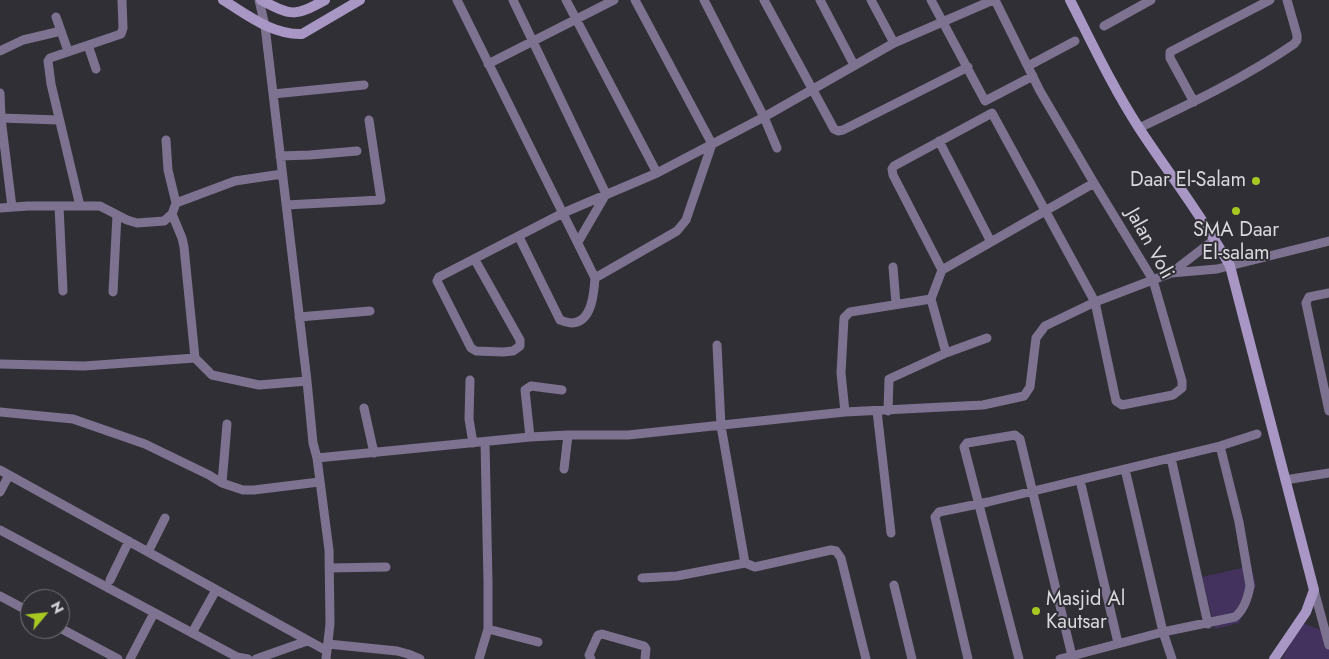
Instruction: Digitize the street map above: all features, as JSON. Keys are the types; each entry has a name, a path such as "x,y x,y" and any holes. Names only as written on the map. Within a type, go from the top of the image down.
{"street":[{"path":"80,206 59,120 48,61 50,58 68,51 121,34 123,28 122,0"},
{"path":"223,0 265,26 282,32 302,34 360,0"},
{"path":"260,0 265,26 313,443 317,458 329,550 330,624 327,651"},
{"path":"260,0 285,12 304,12 325,0"},
{"path":"457,0 595,278 594,301 583,319 572,323 560,320 519,237"},
{"path":"512,0 606,194"},
{"path":"566,0 657,173"},
{"path":"488,64 614,0"},
{"path":"595,278 677,231 686,220 712,144 635,0"},
{"path":"704,0 764,117 777,148"},
{"path":"764,0 834,129 840,131 968,67"},
{"path":"820,0 854,65"},
{"path":"871,0 894,43"},
{"path":"932,0 985,100 1033,76"},
{"path":"475,260 520,340 520,346 513,351 476,351 471,348 437,281 439,278 563,212 657,173 764,117 894,43 994,0"},
{"name":"Jalan Voli","path":"994,0 1033,76 1094,183 1153,280 1182,381 1182,388 1173,395 1122,405 1117,403 1114,399 1095,302"},
{"path":"1070,0 1139,128 1215,239 1230,266 1329,645"},
{"path":"1104,26 1151,0"},
{"path":"1194,102 1170,58 1170,52 1270,0"},
{"path":"1139,128 1194,102 1270,60 1294,44 1297,40 1297,35 1287,0"},
{"path":"56,17 68,51"},
{"path":"0,51 23,40 61,31"},
{"path":"1028,66 1075,41"},
{"path":"88,45 96,69"},
{"path":"273,94 364,85"},
{"path":"0,93 0,118 12,207"},
{"path":"942,270 893,175 892,169 894,166 992,113 1095,302"},
{"path":"0,118 59,120"},
{"path":"286,205 381,200 369,120"},
{"path":"0,208 100,206 137,223 164,221 172,214 176,203 168,170 166,140"},
{"path":"939,141 991,242"},
{"path":"280,156 357,151"},
{"path":"176,203 235,181 282,174"},
{"path":"946,353 932,299 942,270 1094,183"},
{"path":"578,242 606,194"},
{"path":"59,206 63,291"},
{"path":"172,214 184,247 195,358 212,375 259,385 307,381"},
{"path":"113,292 117,215"},
{"path":"1171,273 1215,239"},
{"path":"317,458 568,435 628,435 845,412 983,405 1024,396 1030,388 1036,338 1045,326 1095,302 1171,273 1217,269 1329,240"},
{"path":"893,267 896,304"},
{"path":"1329,293 1310,297 1306,303 1329,411"},
{"path":"845,412 842,373 844,318 850,312 932,299"},
{"path":"299,317 370,311"},
{"path":"888,411 889,379 946,353 987,338"},
{"path":"717,345 721,426 745,563"},
{"path":"0,364 84,366 195,358"},
{"path":"470,380 469,418 473,443"},
{"path":"530,438 525,390 531,386 562,390"},
{"path":"364,408 374,453"},
{"path":"877,411 892,533"},
{"path":"0,412 73,419 145,444 209,475 222,484 243,490 319,482"},
{"path":"222,484 227,424"},
{"path":"968,659 935,517 941,511 979,504 1171,458 1220,446 1257,434"},
{"path":"564,469 568,435"},
{"path":"1019,659 964,448 967,443 1015,435 1020,439 1034,491 1072,656"},
{"path":"479,659 488,629 485,442"},
{"path":"1060,659 1163,632 1208,624 1235,617 1240,613 1250,586 1239,522 1220,446"},
{"path":"1171,458 1208,624"},
{"path":"1125,469 1163,632 1172,659"},
{"path":"0,470 327,651 397,651 420,659"},
{"path":"1285,480 1329,473"},
{"path":"0,492 9,475"},
{"path":"1080,480 1118,643"},
{"path":"148,552 166,518"},
{"path":"0,530 237,657 248,659"},
{"path":"110,580 129,541"},
{"path":"642,578 677,576 745,563 755,567 831,550 836,551 841,558 866,659"},
{"path":"329,568 386,567"},
{"path":"894,585 912,659"},
{"path":"192,633 216,590"},
{"path":"1274,659 1306,612 1314,590"},
{"path":"0,596 20,607"},
{"path":"130,659 154,612"},
{"path":"488,629 538,642"},
{"path":"70,633 118,659"},
{"path":"591,659 589,655 598,635 602,634 644,646 646,649 644,659"},
{"path":"256,659 307,641"}],"shaded area":[{"path":"1251,566 1256,586 1239,623 1215,629 1202,577"},
{"path":"1302,623 1329,633 1329,659 1282,659"}],"place":[{"name":"Daar El-Salam","path":"1256,181"},
{"name":"SMA Daar El-salam","path":"1236,211"},
{"name":"Masjid Al Kautsar","path":"1036,611"}]}
